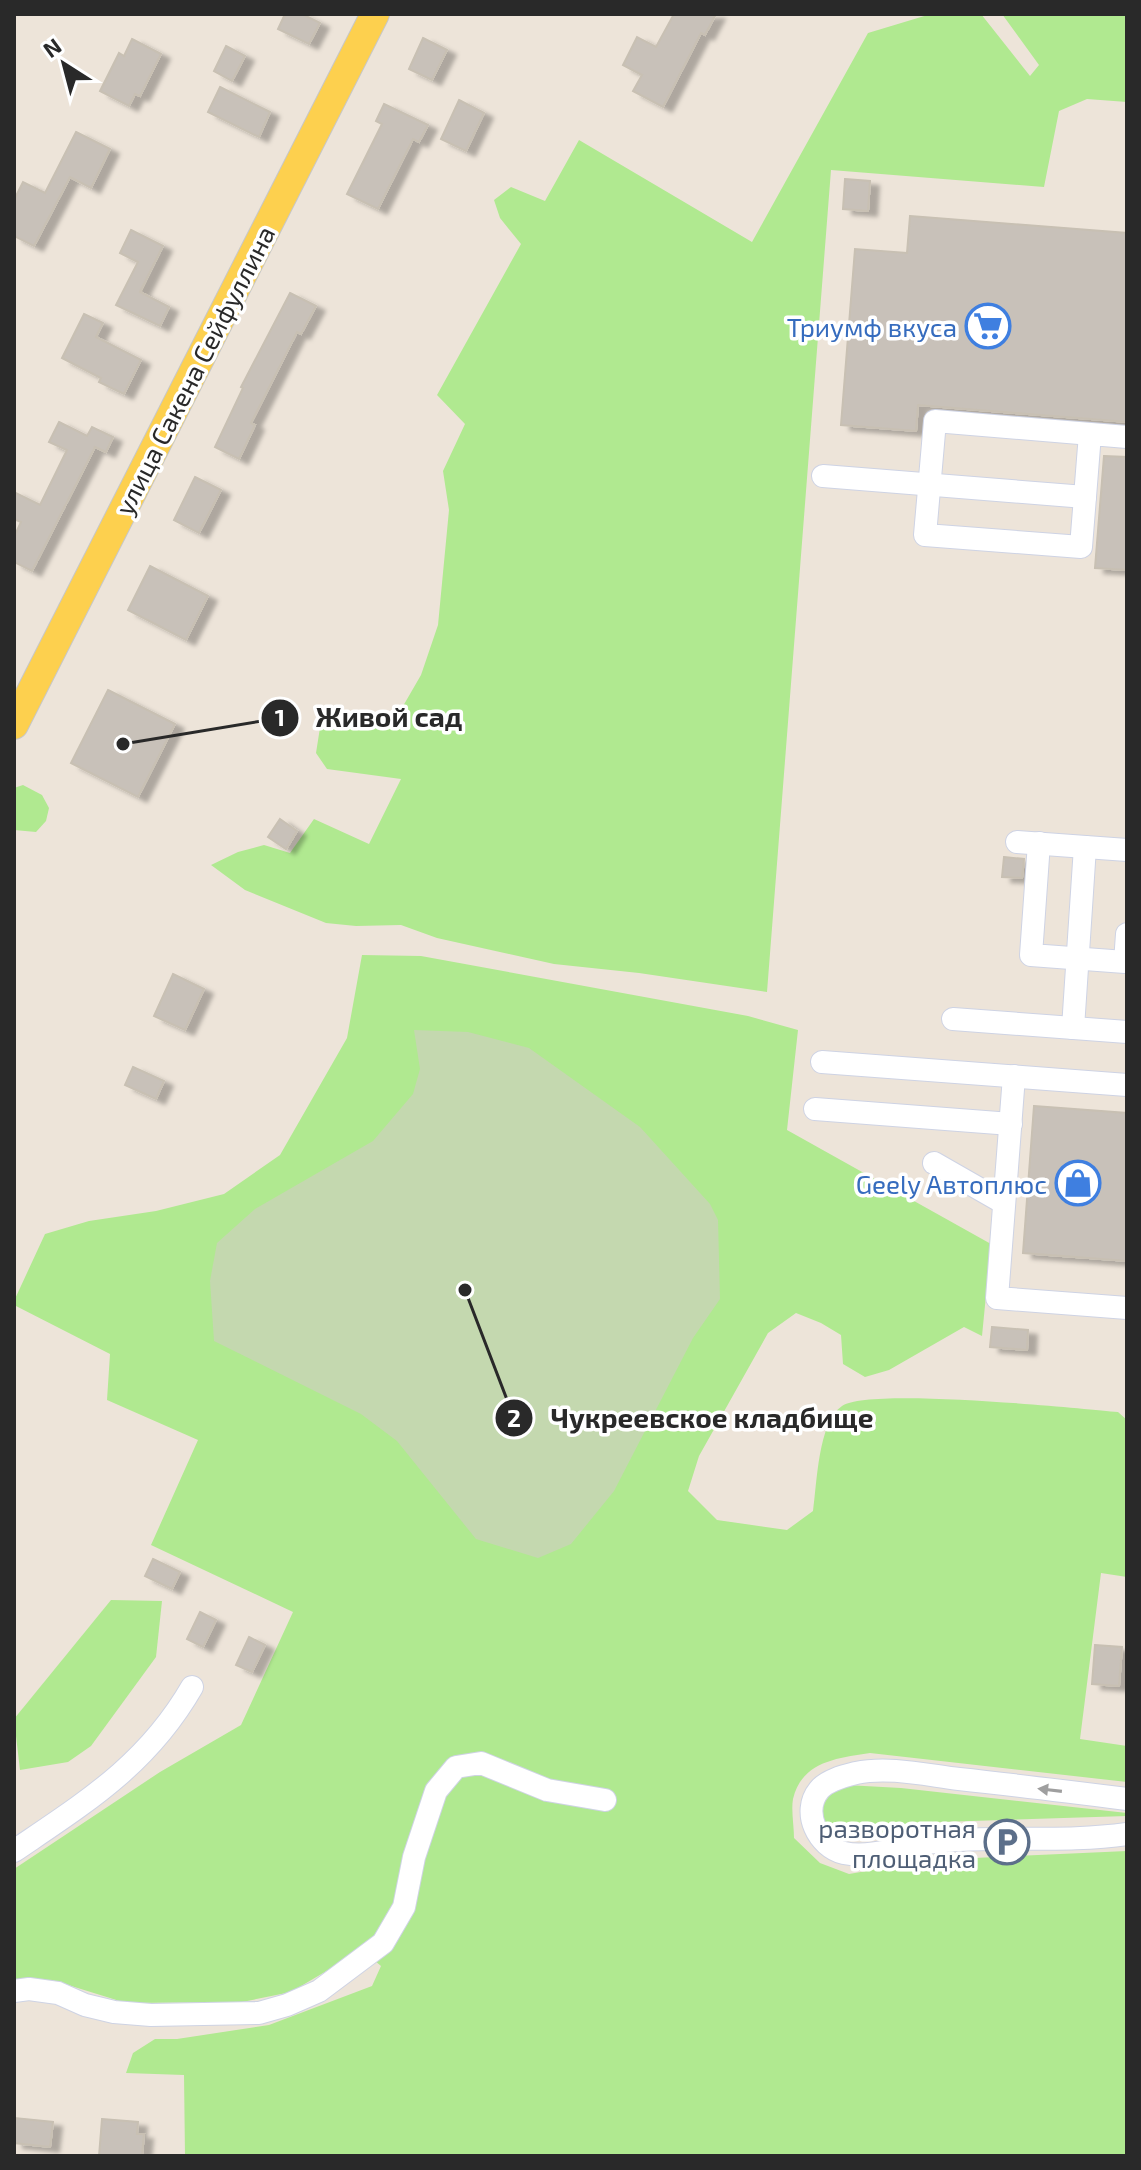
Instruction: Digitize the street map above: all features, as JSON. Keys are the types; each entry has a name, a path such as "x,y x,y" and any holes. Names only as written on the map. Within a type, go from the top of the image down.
{"main road":[{"name":"улица Сакена Сейфуллина","path":"14,725 375,14"}],"street":[{"path":"1090,434 1081,547 925,535 935,421 1127,437"},
{"path":"823,476 1085,497"},
{"path":"1127,850 1028,843 1031,955 1126,964 1127,934"},
{"path":"1073,1028 1085,847"},
{"path":"953,1019 1127,1032"},
{"path":"822,1062 1127,1085"},
{"path":"1014,1076 997,1298 1127,1308"},
{"path":"815,1109 1011,1124"},
{"path":"934,1163 1004,1203"},
{"path":"14,1851 127,1770 152,1746 192,1687"},
{"path":"14,1991 29,1989 58,1993 85,2005 114,2012 151,2015 259,2013 287,2005 319,1991 383,1943 404,1907 414,1857 436,1791 456,1767 481,1763 547,1790 605,1800"},
{"path":"1127,1799 904,1772 859,1772 832,1780 817,1791 811,1814 815,1829 828,1846 844,1853 932,1842 1098,1838 1127,1834"}],"green space":[{"path":"931,14 981,14 1030,76 1039,65 1002,14 1127,14 1127,102 1087,99 1059,111 1044,187 831,170 767,992 554,964 437,938 401,925 326,923 245,890 211,865 238,852 264,845 290,853 314,819 369,844 401,779 327,769 316,753 322,715 399,713 421,675 438,625 449,510 443,471 465,424 437,395 521,244 500,218 494,200 511,187 545,201 579,140 752,242 868,33"},
{"path":"23,785 42,795 49,808 46,821 36,832 14,830 14,788"},
{"path":"362,955 421,956 748,1016 798,1030 787,1130 991,1244 982,1336 964,1327 889,1370 865,1377 843,1364 841,1335 821,1323 796,1313 768,1333 699,1456 688,1491 717,1520 787,1530 813,1511 820,1454 828,1425 842,1406 860,1401 929,1398 1018,1403 1118,1412 1127,1420 1127,1577 1101,1573 1080,1739 1127,1746 1127,1782 870,1753 834,1760 813,1769 798,1786 792,1808 794,1838 820,1863 849,1874 931,1860 1127,1851 1127,2156 185,2156 184,2075 126,2073 133,2053 155,2039 177,2039 269,2025 372,1986 381,1966 362,1950 291,1992 242,2002 126,2003 52,1980 14,1980 14,1869 160,1772 241,1725 293,1612 151,1545 198,1440 107,1400 110,1354 14,1305 14,1301 45,1234 89,1221 156,1211 224,1194 280,1155 347,1038"},
{"path":"414,1030 468,1032 529,1048 640,1127 710,1204 718,1220 720,1299 693,1338 614,1491 571,1544 538,1558 476,1539 397,1441 361,1414 214,1341 210,1281 217,1243 255,1209 373,1141 413,1094 420,1069"},
{"path":"111,1600 162,1601 156,1657 91,1746 68,1762 20,1770 14,1719"},
{"path":"846,1785 901,1788 1127,1813 1127,1816 940,1822 865,1838 835,1837 823,1819 823,1804 830,1795"}],"building":[{"path":"285,14 302,14 320,23 309,44 278,29"},
{"path":"674,14 716,14 705,35 701,33 663,107 633,91 642,75 623,65 637,37 656,47"},
{"path":"423,38 447,50 432,80 409,69"},
{"path":"132,39 161,54 140,96 135,94 129,106 100,91 119,53 124,56"},
{"path":"226,46 245,56 232,81 214,71"},
{"path":"220,87 270,112 259,137 208,112"},
{"path":"459,100 484,113 466,151 441,139"},
{"path":"384,104 428,125 419,142 413,139 378,209 347,194 382,124 376,121"},
{"path":"76,132 110,149 91,188 70,177 34,246 14,236 14,200 23,182 45,193"},
{"path":"845,179 870,181 868,211 843,209"},
{"name":"Триумф вкуса","path":"910,216 1127,233 1127,422 918,405 916,431 841,425 855,249 907,253"},
{"path":"131,230 163,246 140,292 169,307 160,326 116,305 138,262 120,253"},
{"path":"290,293 316,306 301,334 297,332 251,423 255,425 239,459 215,447 241,387"},
{"path":"84,314 103,323 96,337 141,360 124,394 62,358"},
{"path":"59,422 87,436 92,427 113,437 106,452 95,447 32,571 14,562 14,537 21,522 14,519 14,492 40,505 67,450 49,442"},
{"path":"1104,456 1127,457 1127,570 1095,568"},
{"path":"195,477 221,490 199,533 174,520"},
{"path":"150,566 208,596 186,640 128,610"},
{"path":"108,690 175,724 138,797 71,763"},
{"path":"280,819 297,831 286,849 268,837"},
{"path":"1004,857 1024,859 1022,878 1002,877"},
{"path":"173,974 204,989 185,1030 154,1016"},
{"path":"133,1067 164,1081 156,1099 125,1085"},
{"name":"Geely Автоплюс","path":"1034,1106 1127,1113 1127,1261 1023,1253"},
{"path":"992,1327 1028,1330 1027,1350 990,1347"},
{"path":"153,1559 180,1572 172,1589 145,1576"},
{"path":"200,1612 216,1620 203,1647 187,1639"},
{"path":"249,1637 265,1645 252,1672 236,1665"},
{"path":"1095,1645 1122,1647 1119,1686 1092,1684"},
{"path":"14,2118 53,2122 50,2147 14,2143"},
{"path":"102,2119 138,2122 137,2134 144,2134 142,2156 99,2156"}],"place":[{"name":"Триумф вкуса","path":"988,326"},
{"name":"Живой сад","path":"123,744"},
{"name":"Geely Автоплюс","path":"1078,1183"},
{"name":"Чукреевское кладбище","path":"465,1290"},
{"name":"разворотная площадка","path":"1007,1842"}]}
